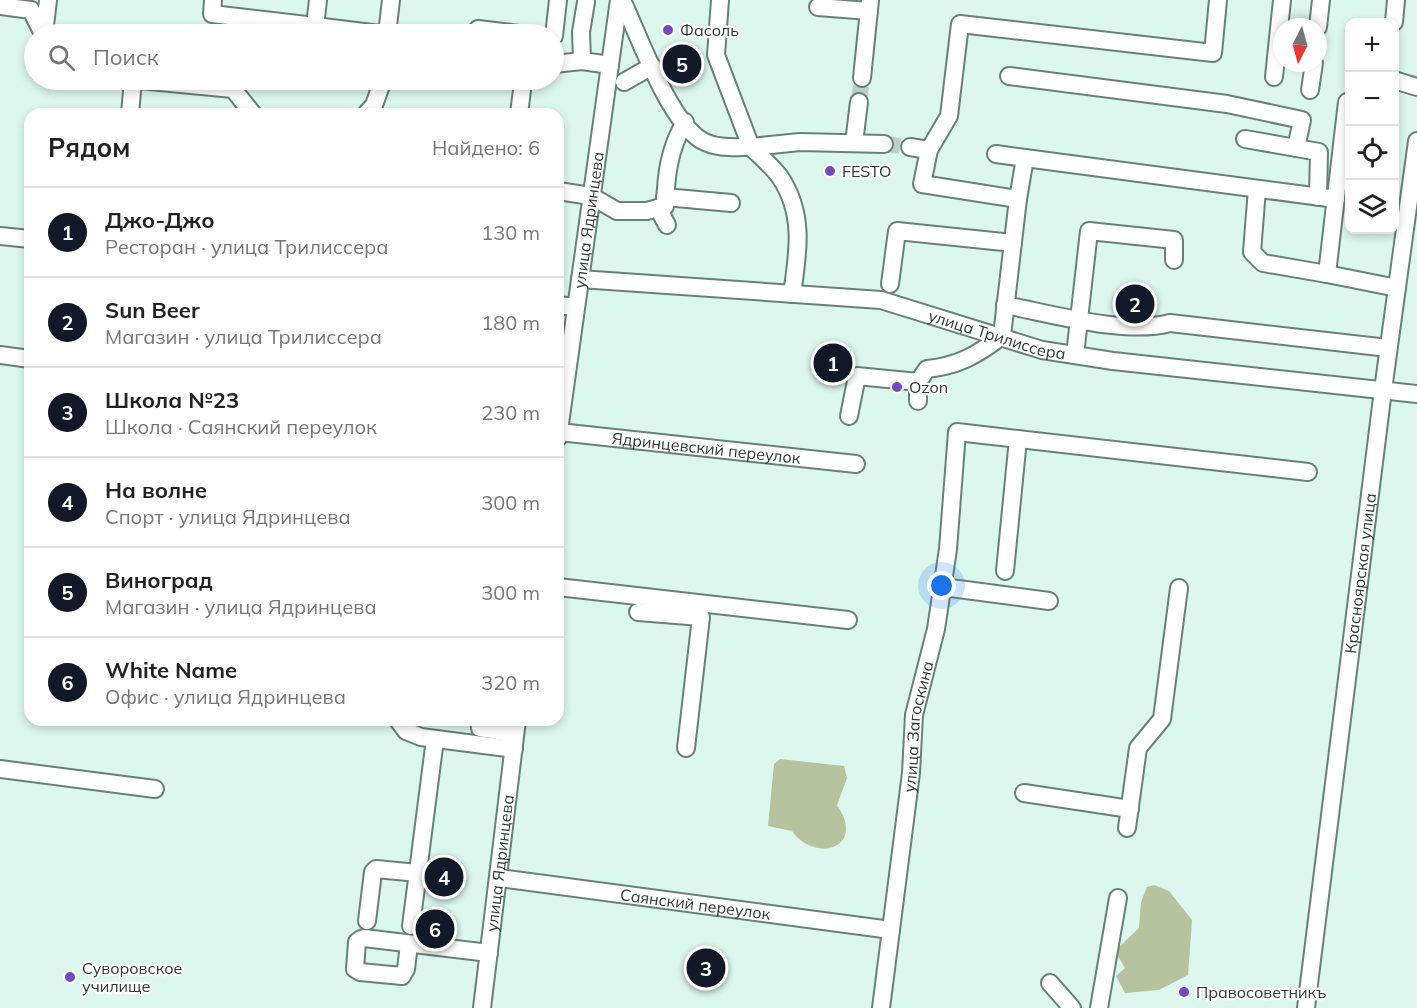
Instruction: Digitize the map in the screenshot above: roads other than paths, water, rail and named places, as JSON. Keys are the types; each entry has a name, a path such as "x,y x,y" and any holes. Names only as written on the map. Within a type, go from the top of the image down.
{"street":[{"path":"45,24 48,0"},
{"path":"213,0 212,14 278,24"},
{"path":"317,24 318,0"},
{"path":"388,24 391,0"},
{"path":"555,24 558,0"},
{"path":"621,0 668,99 701,140 719,147 751,147 800,142 884,144"},
{"name":"улица Ядринцева","path":"564,342 566,306 580,279 621,0"},
{"path":"720,0 716,56 751,147 780,178 798,221 800,244 792,294"},
{"path":"834,0 833,4 870,6"},
{"path":"1018,199 922,184 929,150 950,116 960,24 1212,53 1218,0"},
{"path":"1274,77 1282,0"},
{"path":"1319,18 1321,0"},
{"path":"1394,18 1396,0"},
{"path":"582,1 582,61"},
{"path":"0,6 31,10 39,24"},
{"path":"818,7 870,6"},
{"path":"862,78 870,6"},
{"path":"564,63 582,61 610,65"},
{"path":"624,81 652,66"},
{"path":"1310,90 1313,72"},
{"path":"1009,76 1227,104 1302,120 1296,148"},
{"path":"1399,81 1417,87"},
{"path":"131,108 132,90"},
{"path":"234,90 248,108"},
{"path":"371,108 379,90"},
{"path":"520,108 522,90"},
{"path":"854,143 859,102"},
{"path":"1327,274 1345,120"},
{"path":"667,225 662,202 668,165 676,137 685,122"},
{"path":"1245,139 1319,152 1318,197"},
{"name":"Красноярская улица","path":"1306,1008 1383,390 1417,141"},
{"path":"910,147 929,150"},
{"path":"996,154 1336,199"},
{"path":"918,401 918,382 927,369 951,367 967,360 1002,336 1025,158"},
{"path":"1257,189 1252,252 1263,263 1397,288"},
{"path":"564,192 591,196 617,211 647,211 662,202 731,203"},
{"path":"890,284 897,231 1013,243"},
{"path":"1075,355 1089,231 1174,240 1174,260"},
{"path":"0,236 24,238"},
{"name":"улица Трилиссера","path":"580,279 881,300 1042,350 1417,394"},
{"path":"1005,305 1079,319 1150,328 1170,323 1389,348"},
{"path":"0,356 24,358"},
{"path":"849,416 857,376 918,382"},
{"name":"улица Загоскина","path":"881,1008 911,773 914,715 936,629 943,587 957,432 1018,439"},
{"name":"Ядринцевский переулок","path":"564,436 856,464"},
{"path":"1005,571 1018,439 1308,472"},
{"path":"943,587 1049,601"},
{"path":"564,588 848,620"},
{"path":"1127,828 1138,748 1162,719 1179,588"},
{"path":"638,612 700,618 686,748"},
{"path":"404,726 412,735 435,739 515,734"},
{"path":"480,726 488,731 515,734"},
{"name":"улица Ядринцева","path":"482,1008 515,734"},
{"path":"411,926 435,739"},
{"path":"0,769 155,789"},
{"path":"1024,793 1130,809"},
{"path":"367,921 376,869 418,873"},
{"name":"Саянский переулок","path":"499,878 891,930"},
{"path":"1099,1008 1118,898"},
{"path":"409,944 489,953"},
{"path":"1050,983 1072,1008"}],"tunnel":[{"path":"859,102 862,78"},
{"path":"884,144 910,147"}],"place":[{"name":"Фасоль","path":"668,30"},
{"name":"Виноград","path":"682,64"},
{"name":"FESTO","path":"830,171"},
{"name":"Sun Beer","path":"1135,304"},
{"name":"Джо-Джо","path":"833,363"},
{"name":"Ozon","path":"897,387"},
{"name":"На волне","path":"444,877"},
{"name":"White Name","path":"435,929"},
{"name":"Школа №23","path":"706,968"},
{"name":"Суворовское училище","path":"70,977"},
{"name":"Правосоветникъ","path":"1184,992"}]}
